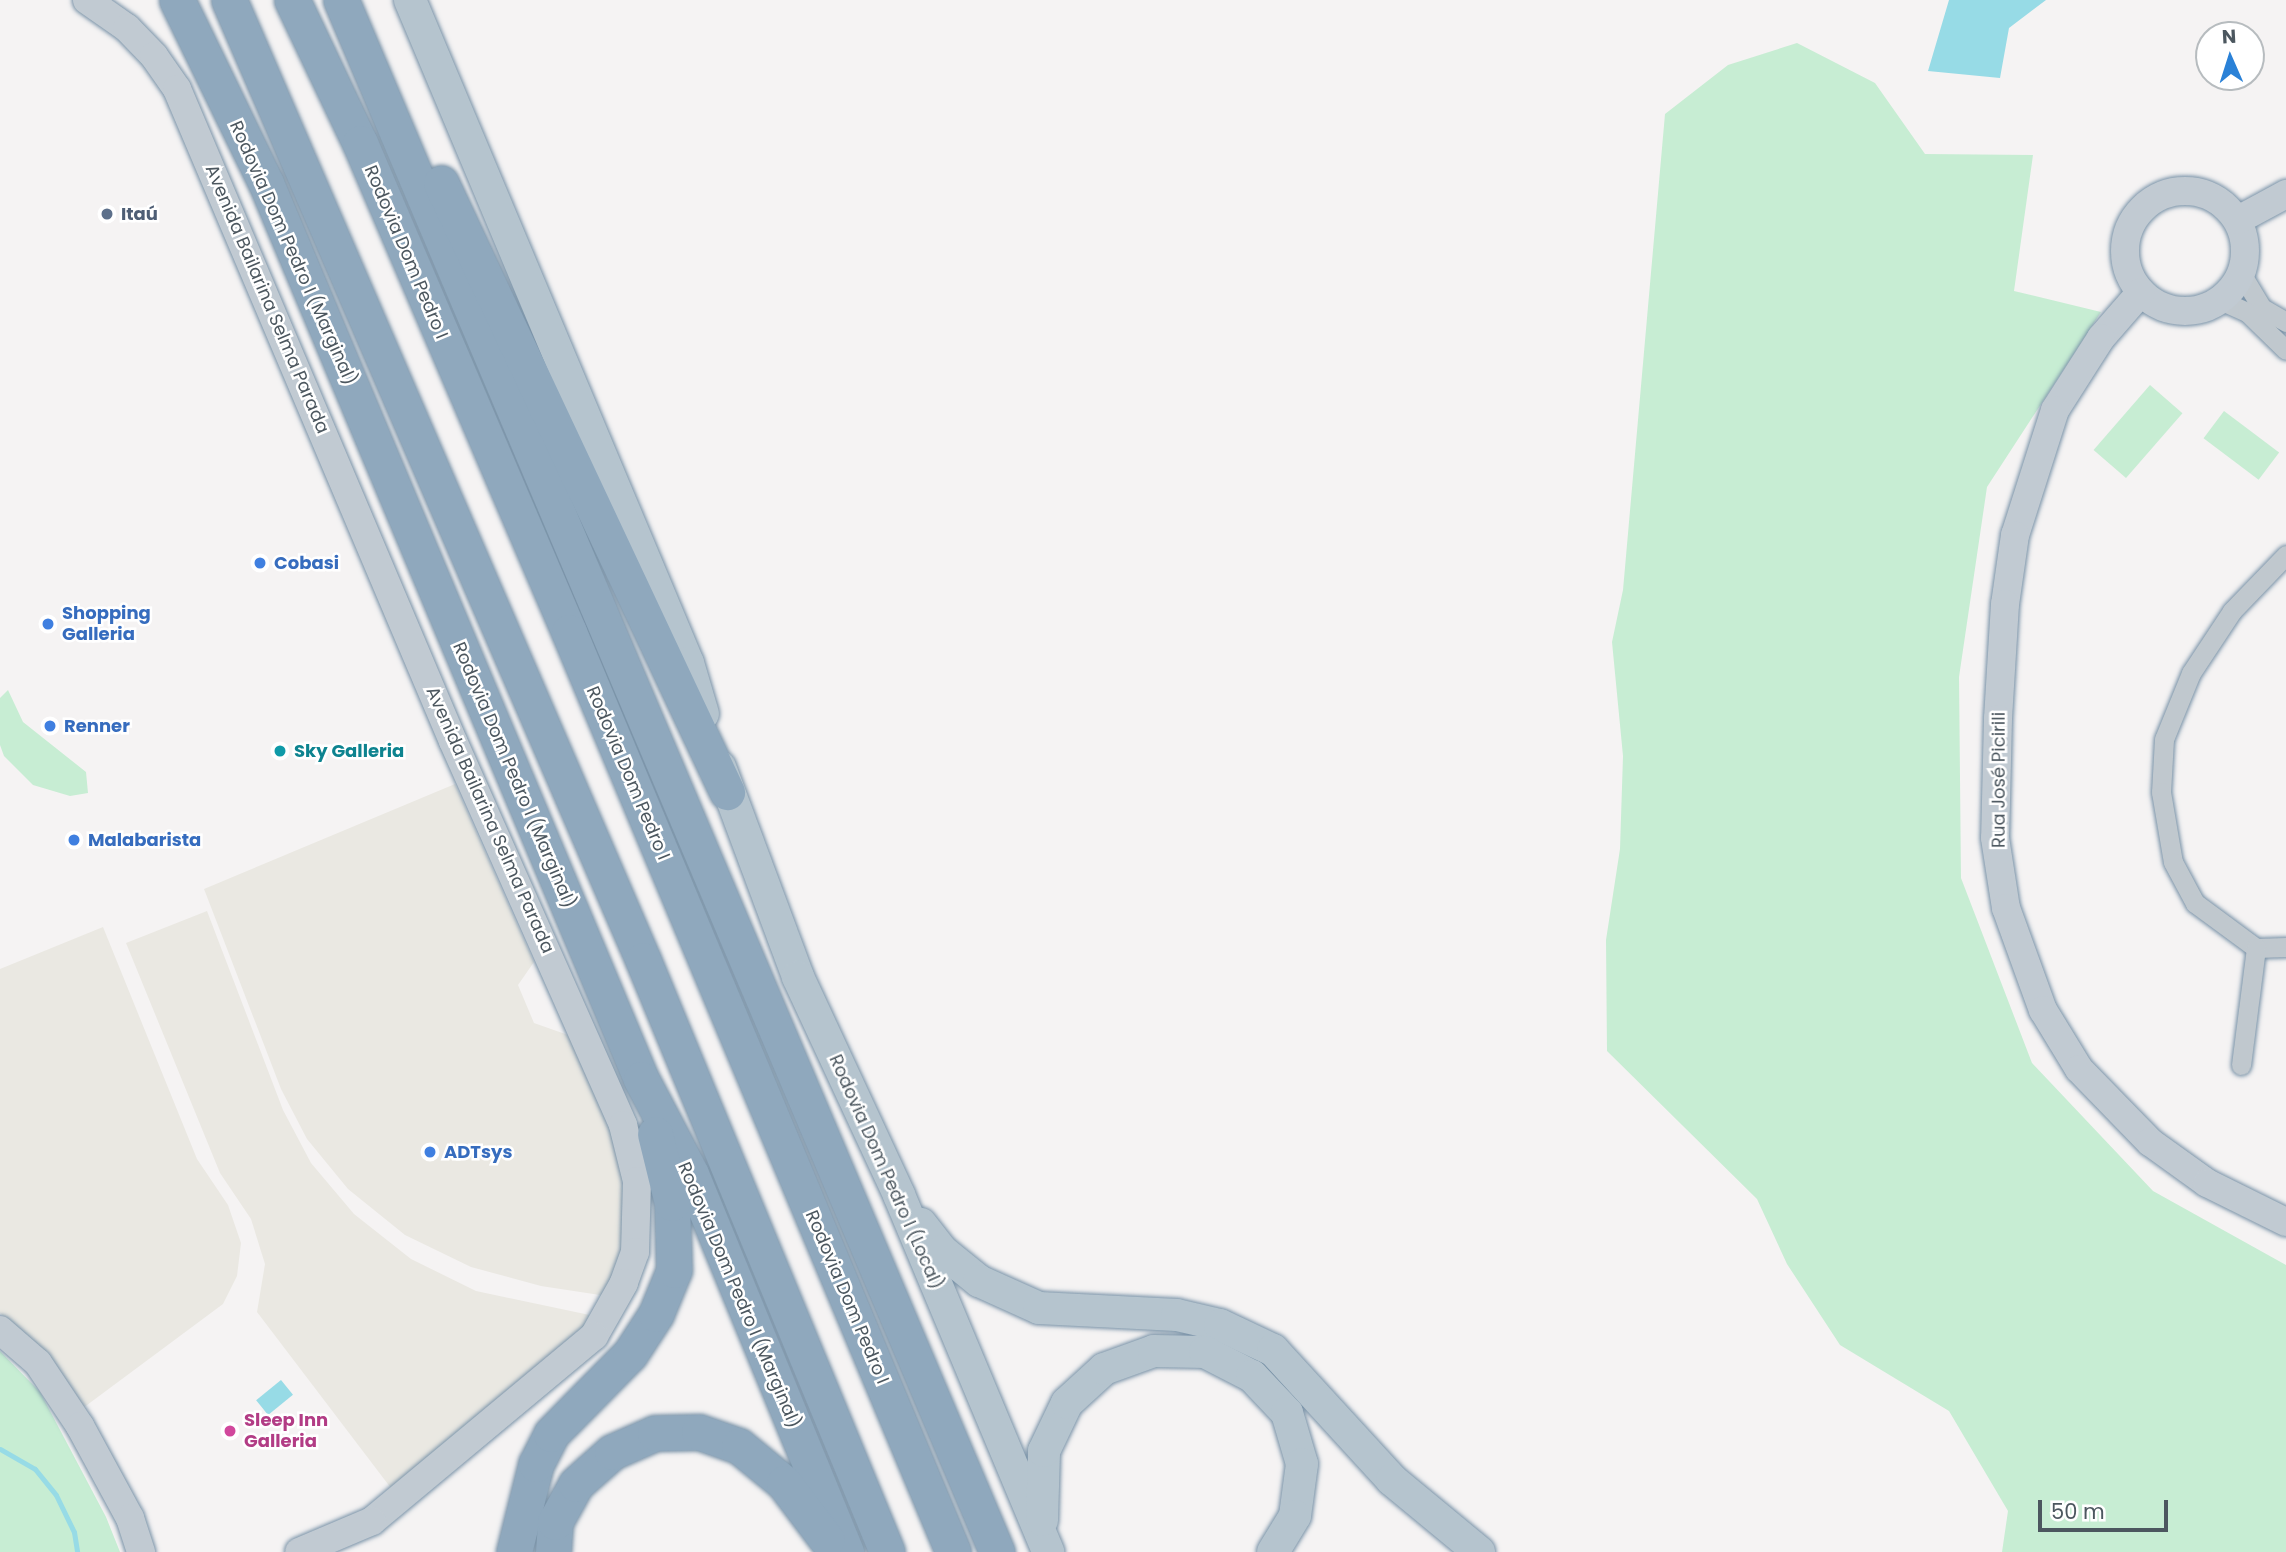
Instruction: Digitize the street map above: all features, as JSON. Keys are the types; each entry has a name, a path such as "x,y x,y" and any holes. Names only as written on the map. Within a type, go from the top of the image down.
{"highway":[{"name":"Rodovia Dom Pedro I (Marginal)","path":"177,0 266,183 641,1079 691,1174 846,1552"},
{"path":"229,0 643,960 887,1552"},
{"name":"Rodovia Dom Pedro I","path":"292,0 359,143 559,607 953,1552"},
{"path":"341,0 997,1552"},
{"path":"348,0 379,50 727,792"},
{"path":"514,1552 536,1464 551,1434 629,1354 656,1314 674,1270 673,1203 641,1079"},
{"path":"553,1552 555,1522 576,1484 612,1452 655,1433 699,1432 739,1446 784,1483 836,1552"}],"main road":[{"name":"Rodovia Dom Pedro I (Local)","path":"411,0 688,663 727,792 798,976 899,1195 1045,1546"},
{"path":"899,1195 942,1251 979,1282 1039,1308 1177,1315 1220,1325 1273,1350 1392,1480 1479,1552"},
{"path":"1045,1546 1044,1451 1067,1404 1104,1370 1154,1350 1205,1352 1252,1376 1287,1413 1302,1464 1295,1516 1273,1552"}],"street":[{"name":"Avenida Bailarina Selma Parada","path":"87,0 127,28 155,56 177,89 453,741 623,1125 637,1181 635,1252 624,1283 594,1336 372,1521 299,1552"},
{"path":"2194,192 2215,199 2238,220 2246,250 2242,275 2220,300 2183,311 2167,309 2141,292 2130,275 2127,234 2138,211 2152,201 2172,193 2194,192"},
{"path":"2238,220 2286,194"},
{"path":"2242,275 2262,308 2286,322"},
{"name":"Rua José Picirili","path":"2141,292 2101,338 2055,410 2015,535 2005,604 1995,838 2006,908 2043,1010 2079,1069 2150,1142 2207,1182 2286,1222"},
{"path":"2220,300 2247,312 2286,350"},
{"path":"2286,555 2232,611 2191,673 2164,739 2161,792 2173,862 2194,903 2256,948 2286,947"},
{"path":"2241,1065 2256,948"},
{"path":"0,1330 38,1363 80,1426 125,1508 141,1552"}],"shaded area":[{"path":"455,784 534,962 518,985 534,1023 568,1035 633,1182 613,1297 541,1286 471,1267 405,1235 348,1189 307,1139 281,1089 204,889"},
{"path":"207,911 283,1110 311,1163 354,1214 411,1259 476,1291 618,1321 400,1500 257,1312 265,1264 251,1219 220,1173 126,943"},
{"path":"103,927 197,1159 228,1205 241,1243 237,1276 223,1304 83,1408 47,1357 0,1313 0,969"}],"green space":[{"path":"1797,43 1875,83 1925,154 2033,155 2014,291 2101,312 1987,487 1959,677 1961,878 2032,1063 2153,1191 2286,1265 2286,1552 2002,1552 2008,1511 1949,1411 1840,1345 1787,1264 1757,1199 1607,1051 1606,940 1620,849 1623,756 1612,642 1623,590 1665,114 1728,65"},
{"path":"2150,385 2182,413 2126,478 2094,450"},
{"path":"2224,411 2279,453 2259,480 2204,438"},
{"path":"8,690 23,722 86,772 88,793 70,796 33,785 4,756 0,745 0,698"},
{"path":"0,1351 40,1392 106,1517 120,1552 0,1552"}],"water":[{"path":"1949,0 2046,0 2009,28 2000,78 1928,71"},
{"path":"281,1380 293,1395 268,1415 256,1400"}],"waterway":[{"path":"0,1449 35,1469 56,1495 74,1532 77,1552"}],"place":[{"name":"Itaú","path":"107,214"},
{"name":"Cobasi","path":"260,563"},
{"name":"Shopping Galleria","path":"48,624"},
{"name":"Renner","path":"50,726"},
{"name":"Sky Galleria","path":"280,751"},
{"name":"Malabarista","path":"74,840"},
{"name":"ADTsys","path":"430,1152"},
{"name":"Sleep Inn Galleria","path":"230,1431"}]}
